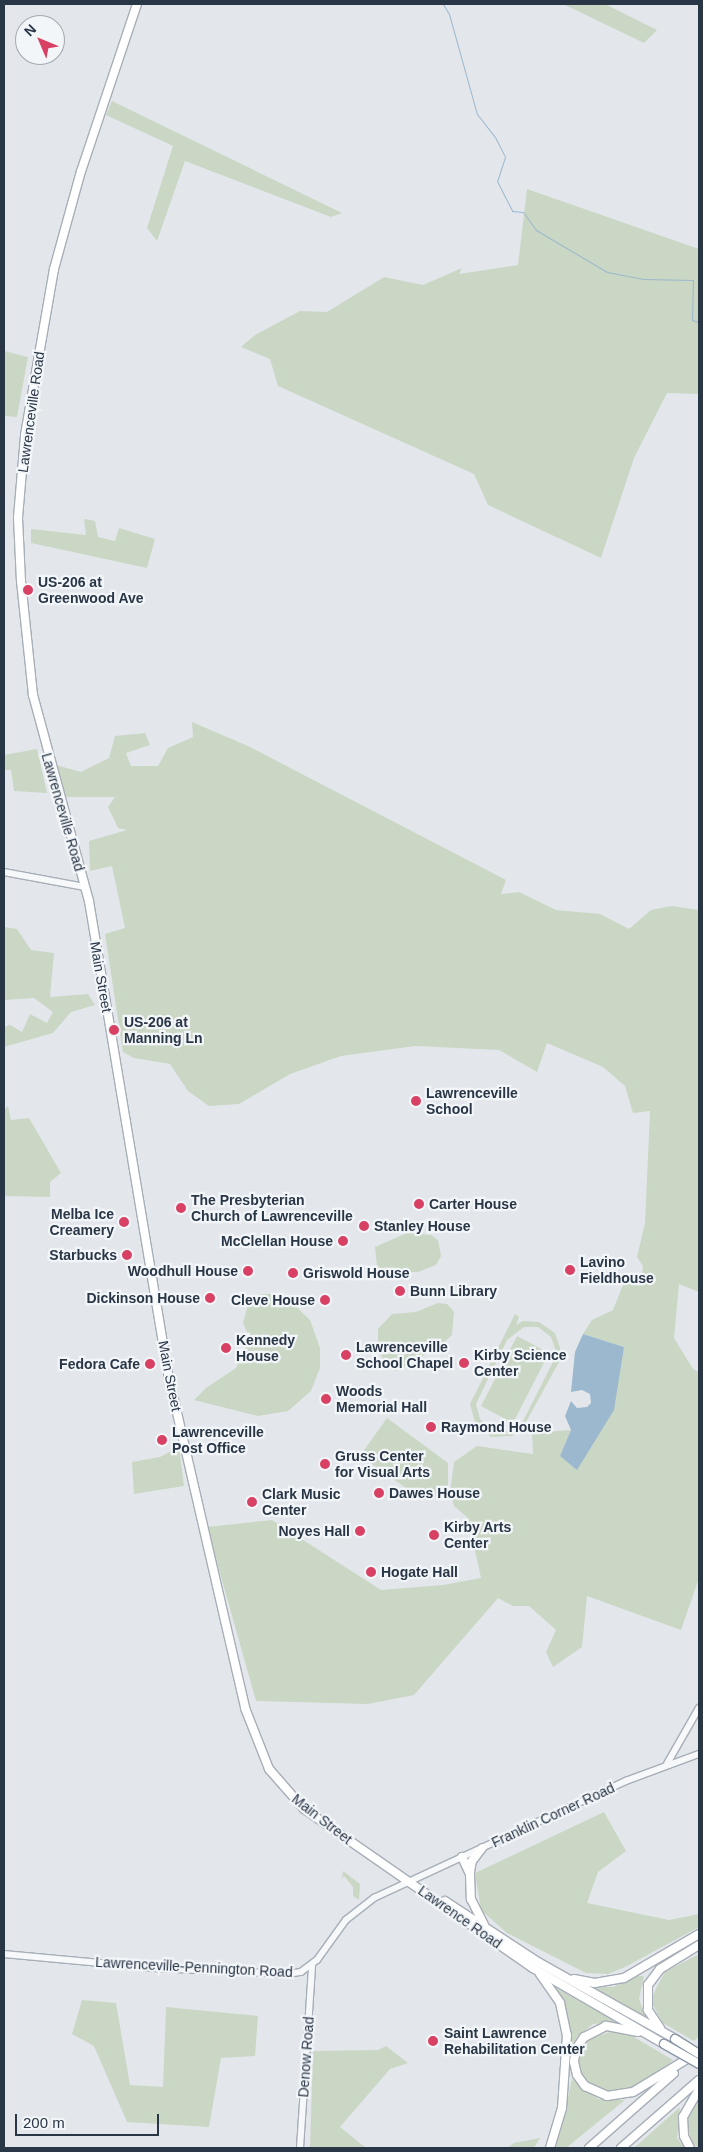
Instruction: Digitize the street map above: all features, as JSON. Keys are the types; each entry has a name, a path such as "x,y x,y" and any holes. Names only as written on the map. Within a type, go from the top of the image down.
{"highway":[{"name":"Lawrenceville Road","path":"84,887 33,694 21,581 18,518 25,436 54,269 81,171 137,4"},
{"name":"Main Street","path":"84,887 169,1378 192,1484 254,1736 274,1776 297,1802 408,1881"},
{"path":"482,1848 472,1861 470,1874 471,1899 487,1927"},
{"path":"462,1857 470,1874"},
{"name":"Lawrence Road","path":"408,1881 487,1927 536,1965 665,2033 696,2055"},
{"name":"Lawrence Road","path":"408,1881 536,1965 650,2036 699,2064"},
{"path":"536,1965 575,1979 615,1981 642,1970 699,1934"},
{"path":"665,2033 648,2010 648,1985 660,1969 699,1945"},
{"path":"536,1965 557,1998 567,2035 562,2108 550,2148"},
{"path":"650,2036 613,2026 588,2033 579,2043 575,2055 575,2069 580,2081 602,2095 625,2094 651,2083 696,2055"},
{"path":"589,2148 696,2055 699,2050"},
{"path":"621,2148 699,2080"},
{"path":"690,2148 684,2136 683,2118 699,2089"}],"street":[{"path":"4,872 84,887"},
{"path":"667,1764 699,1708"},
{"name":"Franklin Corner Road","path":"408,1881 667,1764 699,1754"},
{"name":"Lawrenceville-Pennington Road","path":"4,1954 154,1968 288,1974 312,1965 356,1910 408,1881"},
{"name":"Denow Road","path":"300,2148 312,1965"}],"green space":[{"path":"563,4 605,4 657,30 644,43"},
{"path":"112,101 342,213 331,217 185,161 157,241 147,228 173,146 106,115"},
{"path":"527,189 699,249 699,394 667,393 634,458 601,558 488,505 474,474 278,386 270,359 241,347 255,335 300,311 327,312 384,277 423,285 462,268 459,274 518,265"},
{"path":"4,351 28,357 17,417 4,416"},
{"path":"84,519 95,521 98,537 115,541 119,528 155,539 147,568 31,543 31,529 86,535"},
{"path":"192,722 248,746 506,880 501,894 519,892 556,910 600,914 629,929 651,910 672,906 699,910 699,1292 679,1284 674,1338 693,1369 699,1372 699,1578 681,1630 587,1596 582,1647 553,1667 546,1652 556,1630 529,1606 513,1606 498,1598 414,1695 368,1704 256,1701 207,1527 272,1520 381,1590 443,1585 481,1578 468,1518 454,1506 450,1493 454,1462 477,1446 533,1454 532,1433 571,1430 560,1456 577,1469 624,1347 583,1334 592,1320 613,1310 627,1275 642,1273 643,1266 637,1257 645,1223 650,1111 633,1113 625,1086 603,1067 547,1043 537,1072 499,1050 415,1046 341,1056 290,1074 239,1104 209,1106 188,1091 170,1064 134,1058 123,1052 105,934 125,928 112,866 90,871 89,841 127,830 118,828 108,807 115,797 65,797 56,765 81,772 109,758 115,736 145,733 150,745 126,753 131,766 158,766 168,748 193,737"},
{"path":"37,749 47,793 14,791 11,770 4,770 4,755"},
{"path":"4,927 17,929 31,950 54,953 50,997 88,994 95,1005 71,1012 53,1033 4,1047 4,1027 10,1025 22,1032 30,1014 47,1023 53,1012 34,998 4,1000"},
{"path":"8,1106 11,1120 29,1118 61,1173 50,1182 50,1197 4,1196 4,1110"},
{"path":"407,1233 431,1235 438,1240 441,1256 436,1265 418,1272 388,1272 377,1267 375,1247"},
{"path":"260,1294 283,1294 310,1320 320,1348 320,1368 311,1391 288,1411 258,1416 194,1400 206,1388 236,1368 250,1339 243,1323 249,1301"},
{"path":"438,1303 447,1304 454,1312 452,1335 439,1347 396,1371 387,1367 378,1349 378,1329 392,1314 416,1312"},
{"path":"515,1314 519,1317 516,1325 523,1321 539,1322 555,1333 560,1348 559,1362 521,1431 512,1436 491,1437 475,1422 470,1404","holes":["524,1327 538,1327 551,1337 555,1348 554,1360 523,1421 510,1431 493,1431 480,1419 476,1404 507,1340"]},
{"path":"517,1336 549,1353 513,1423 481,1406"},
{"path":"387,1418 448,1463 448,1492 423,1500 360,1456"},
{"path":"179,1447 184,1486 134,1494 132,1462 160,1457"},
{"path":"604,1812 626,1851 598,1872 587,1903 669,1920 699,1914 699,1927 625,1967 608,1974 586,1973 507,1933 481,1910 475,1873"},
{"path":"343,1871 360,1884 359,1900 353,1896 353,1887 344,1876 342,1879"},
{"path":"699,1954 699,2036 694,2041 663,2023 650,2000 665,1972"},
{"path":"637,1976 644,1976 639,1999 646,2018 589,1986 613,1987"},
{"path":"556,1988 617,2022 593,2024 577,2037 570,2048 566,2013"},
{"path":"82,2000 116,2003 130,2085 163,2087 166,2007 258,2016 255,2056 221,2058 209,2127 127,2122 94,2046 72,2034"},
{"path":"620,2029 673,2060 645,2085 609,2094 580,2077 577,2059 588,2039"},
{"path":"386,2046 408,2063 390,2069 340,2127 366,2148 310,2148 313,2051 378,2050"},
{"path":"572,2079 598,2099 625,2100 566,2148 556,2148"},
{"path":"699,2097 699,2148 692,2143 686,2120"},
{"path":"680,2107 677,2138 685,2148 634,2148"},
{"path":"540,2138 534,2148 507,2148 514,2143"}],"water":[{"path":"583,1334 624,1347 614,1410 577,1470 560,1456 571,1430 565,1416 571,1401 577,1408 587,1407 591,1403 590,1394 582,1390 571,1392 575,1352"}],"waterway":[{"path":"443,4 449,14 477,114 495,137 505,157 497,181 512,211 523,212 536,230 607,272 643,279 693,280 692,320 699,322"}],"place":[{"name":"US-206 at Greenwood Ave","path":"28,590"},
{"name":"US-206 at Manning Ln","path":"114,1030"},
{"name":"Lawrenceville School","path":"416,1101"},
{"name":"Carter House","path":"419,1204"},
{"name":"The Presbyterian Church of Lawrenceville","path":"181,1208"},
{"name":"Melba Ice Creamery","path":"124,1222"},
{"name":"Stanley House","path":"364,1226"},
{"name":"McClellan House","path":"343,1241"},
{"name":"Starbucks","path":"127,1255"},
{"name":"Lavino Fieldhouse","path":"570,1270"},
{"name":"Woodhull House","path":"248,1271"},
{"name":"Griswold House","path":"293,1273"},
{"name":"Bunn Library","path":"400,1291"},
{"name":"Dickinson House","path":"210,1298"},
{"name":"Cleve House","path":"325,1300"},
{"name":"Kennedy House","path":"226,1348"},
{"name":"Lawrenceville School Chapel","path":"346,1355"},
{"name":"Kirby Science Center","path":"464,1363"},
{"name":"Fedora Cafe","path":"150,1364"},
{"name":"Woods Memorial Hall","path":"326,1399"},
{"name":"Raymond House","path":"431,1427"},
{"name":"Lawrenceville Post Office","path":"162,1440"},
{"name":"Gruss Center for Visual Arts","path":"325,1464"},
{"name":"Dawes House","path":"379,1493"},
{"name":"Clark Music Center","path":"252,1502"},
{"name":"Noyes Hall","path":"360,1531"},
{"name":"Kirby Arts Center","path":"434,1535"},
{"name":"Hogate Hall","path":"371,1572"},
{"name":"Saint Lawrence Rehabilitation Center","path":"433,2041"}]}
